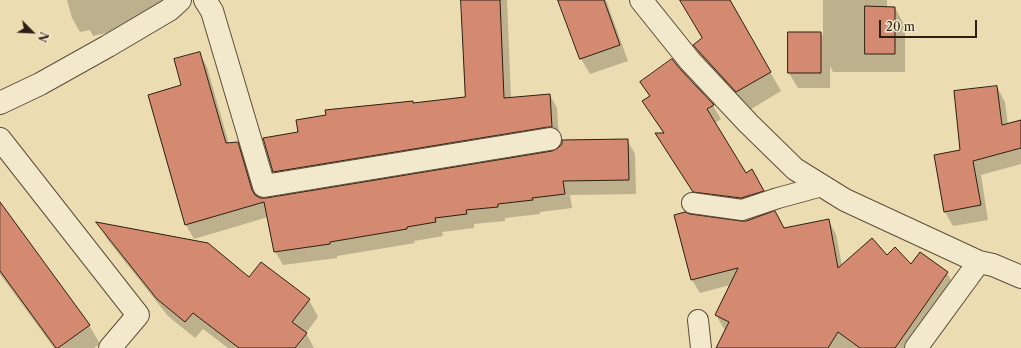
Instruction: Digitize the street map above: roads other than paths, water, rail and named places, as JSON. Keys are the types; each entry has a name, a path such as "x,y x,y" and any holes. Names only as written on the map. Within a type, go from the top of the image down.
{"street":[{"path":"0,103 40,84 108,46 169,10 180,0"},
{"path":"205,0 212,11 264,186 550,139"},
{"path":"641,0 690,61 748,123 795,169 845,200 979,262 993,265 1021,277"},
{"path":"0,138 138,314 110,348"},
{"path":"916,348 979,262"}],"lane":[{"path":"692,203 742,210 822,186"},
{"path":"698,320 701,348"}]}
